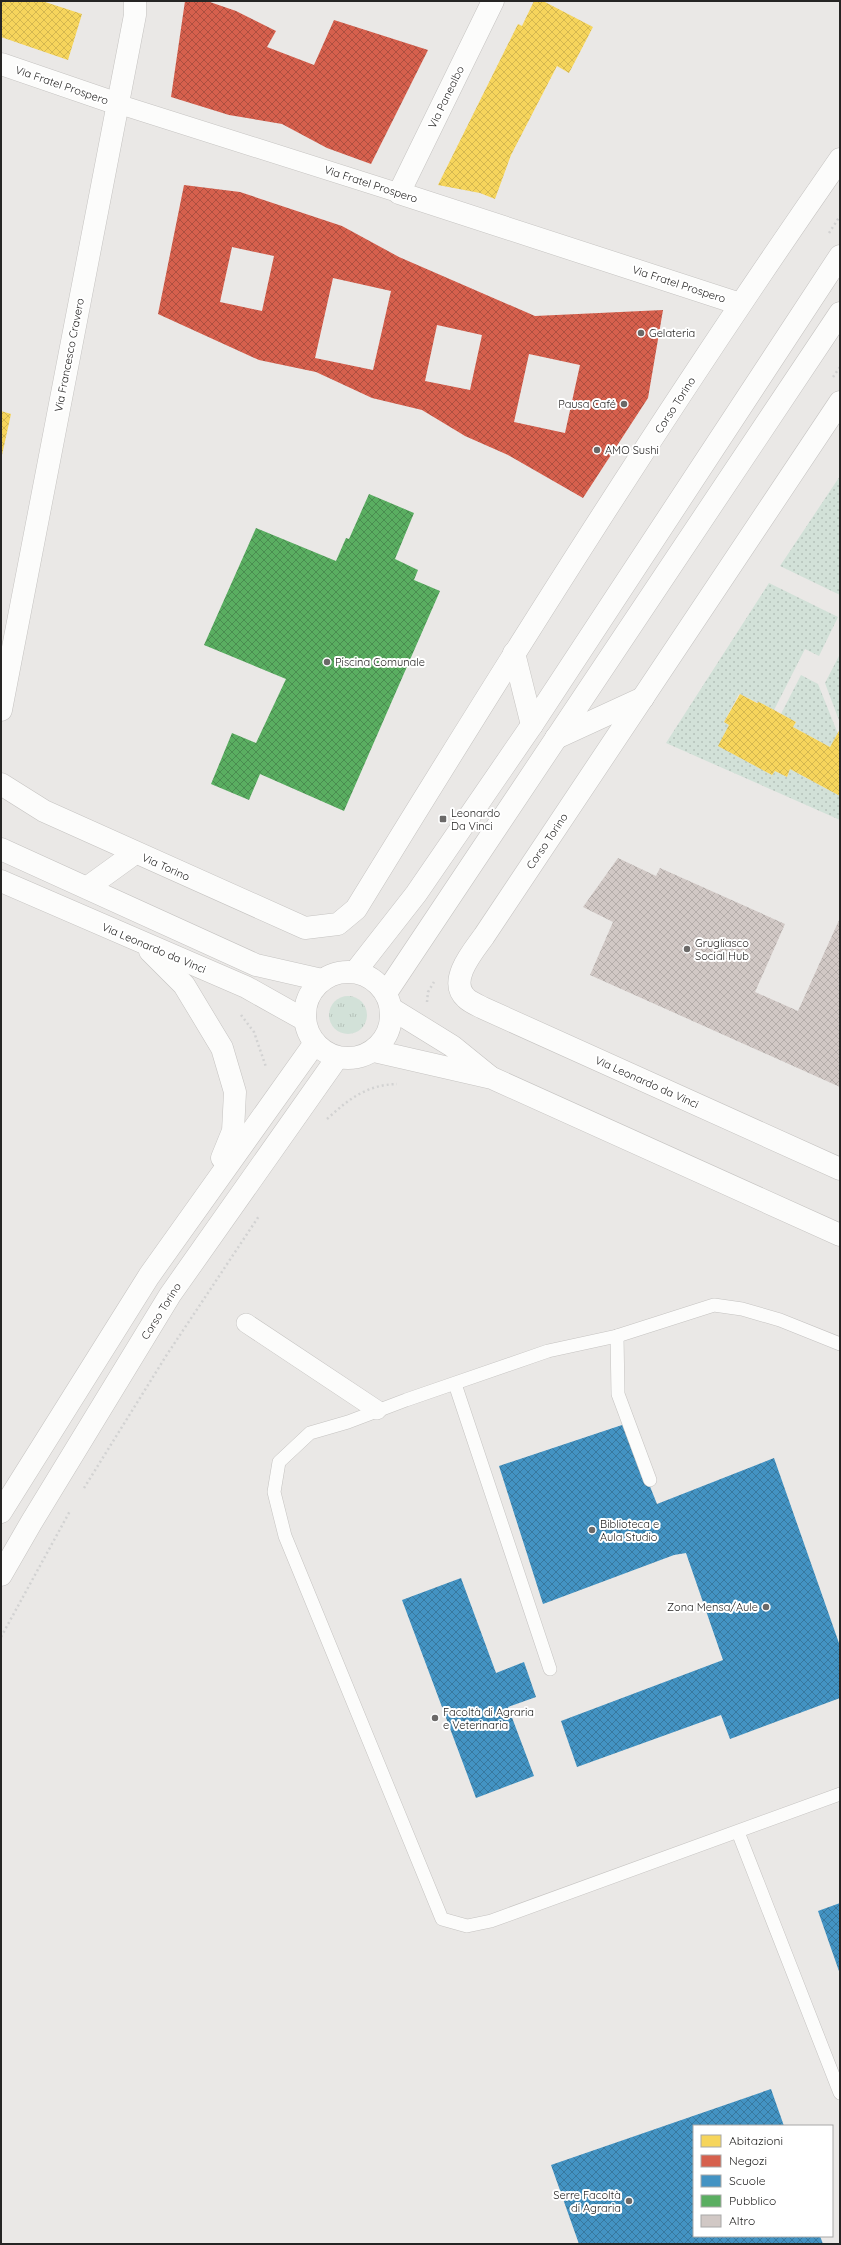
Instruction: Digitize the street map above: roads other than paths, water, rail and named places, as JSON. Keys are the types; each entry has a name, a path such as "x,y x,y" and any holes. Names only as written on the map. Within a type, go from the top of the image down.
{"street":[{"name":"Via Francesco Cravero","path":"1,710 135,15 135,1"},
{"name":"Via Panealbo","path":"399,193 493,1"},
{"name":"Via Fratel Prospero","path":"1,64 118,104 399,193 740,304"},
{"name":"Corso Torino","path":"338,924 356,909 514,653 740,304 840,159"},
{"path":"355,972 416,894 532,725 840,256"},
{"path":"389,1001 556,738 840,313"},
{"name":"Corso Torino","path":"460,988 460,976 466,964 840,402"},
{"path":"514,653 532,725"},
{"path":"556,738 643,698"},
{"name":"Via Torino","path":"1,784 44,811 135,853 306,928 338,924"},
{"path":"1,848 256,965 322,980"},
{"path":"88,887 135,853"},
{"name":"Via Leonardo da Vinci","path":"1,881 246,988 305,1020"},
{"path":"142,942 184,985 222,1048 235,1092 233,1132 202,1198"},
{"path":"343,971 355,972 368,976 378,982 389,1001 392,1022 382,1042 374,1051 352,1059 337,1058 325,1052 315,1043 308,1032 305,1020 306,1004 312,991 322,980 343,971"},
{"name":"Via Leonardo da Vinci","path":"460,988 465,997 482,1008 840,1169"},
{"path":"389,1001 452,1046 492,1078"},
{"path":"1,1512 150,1276 202,1198 315,1043"},
{"path":"374,1051 492,1078 840,1235"},
{"name":"Corso Torino","path":"1,1576 31,1523 170,1295 337,1058"},
{"path":"246,1323 377,1410"}],"lane":[{"path":"840,1344 780,1320 742,1309 714,1305 617,1336 548,1351 377,1410 348,1422 310,1433 279,1462 274,1492 285,1536 442,1919 467,1926 491,1921 840,1794"},
{"path":"617,1336 618,1394 650,1480"},
{"path":"455,1384 550,1668"},
{"path":"738,1832 840,2093"}],"place":[{"name":"Gelateria","path":"641,333"},
{"name":"Pausa Café","path":"624,404"},
{"name":"AMO Sushi","path":"597,450"},
{"name":"Piscina Comunale","path":"327,662"},
{"name":"Leonardo Da Vinci","path":"443,819"},
{"name":"Grugliasco Social Hub","path":"687,949"},
{"name":"Biblioteca e Aula Studio","path":"592,1530"},
{"name":"Zona Mensa/Aule","path":"766,1607"},
{"name":"Facoltà di Agraria e Veterinaria","path":"435,1718"},
{"name":"Serre Facoltà di Agraria","path":"629,2201"}]}
